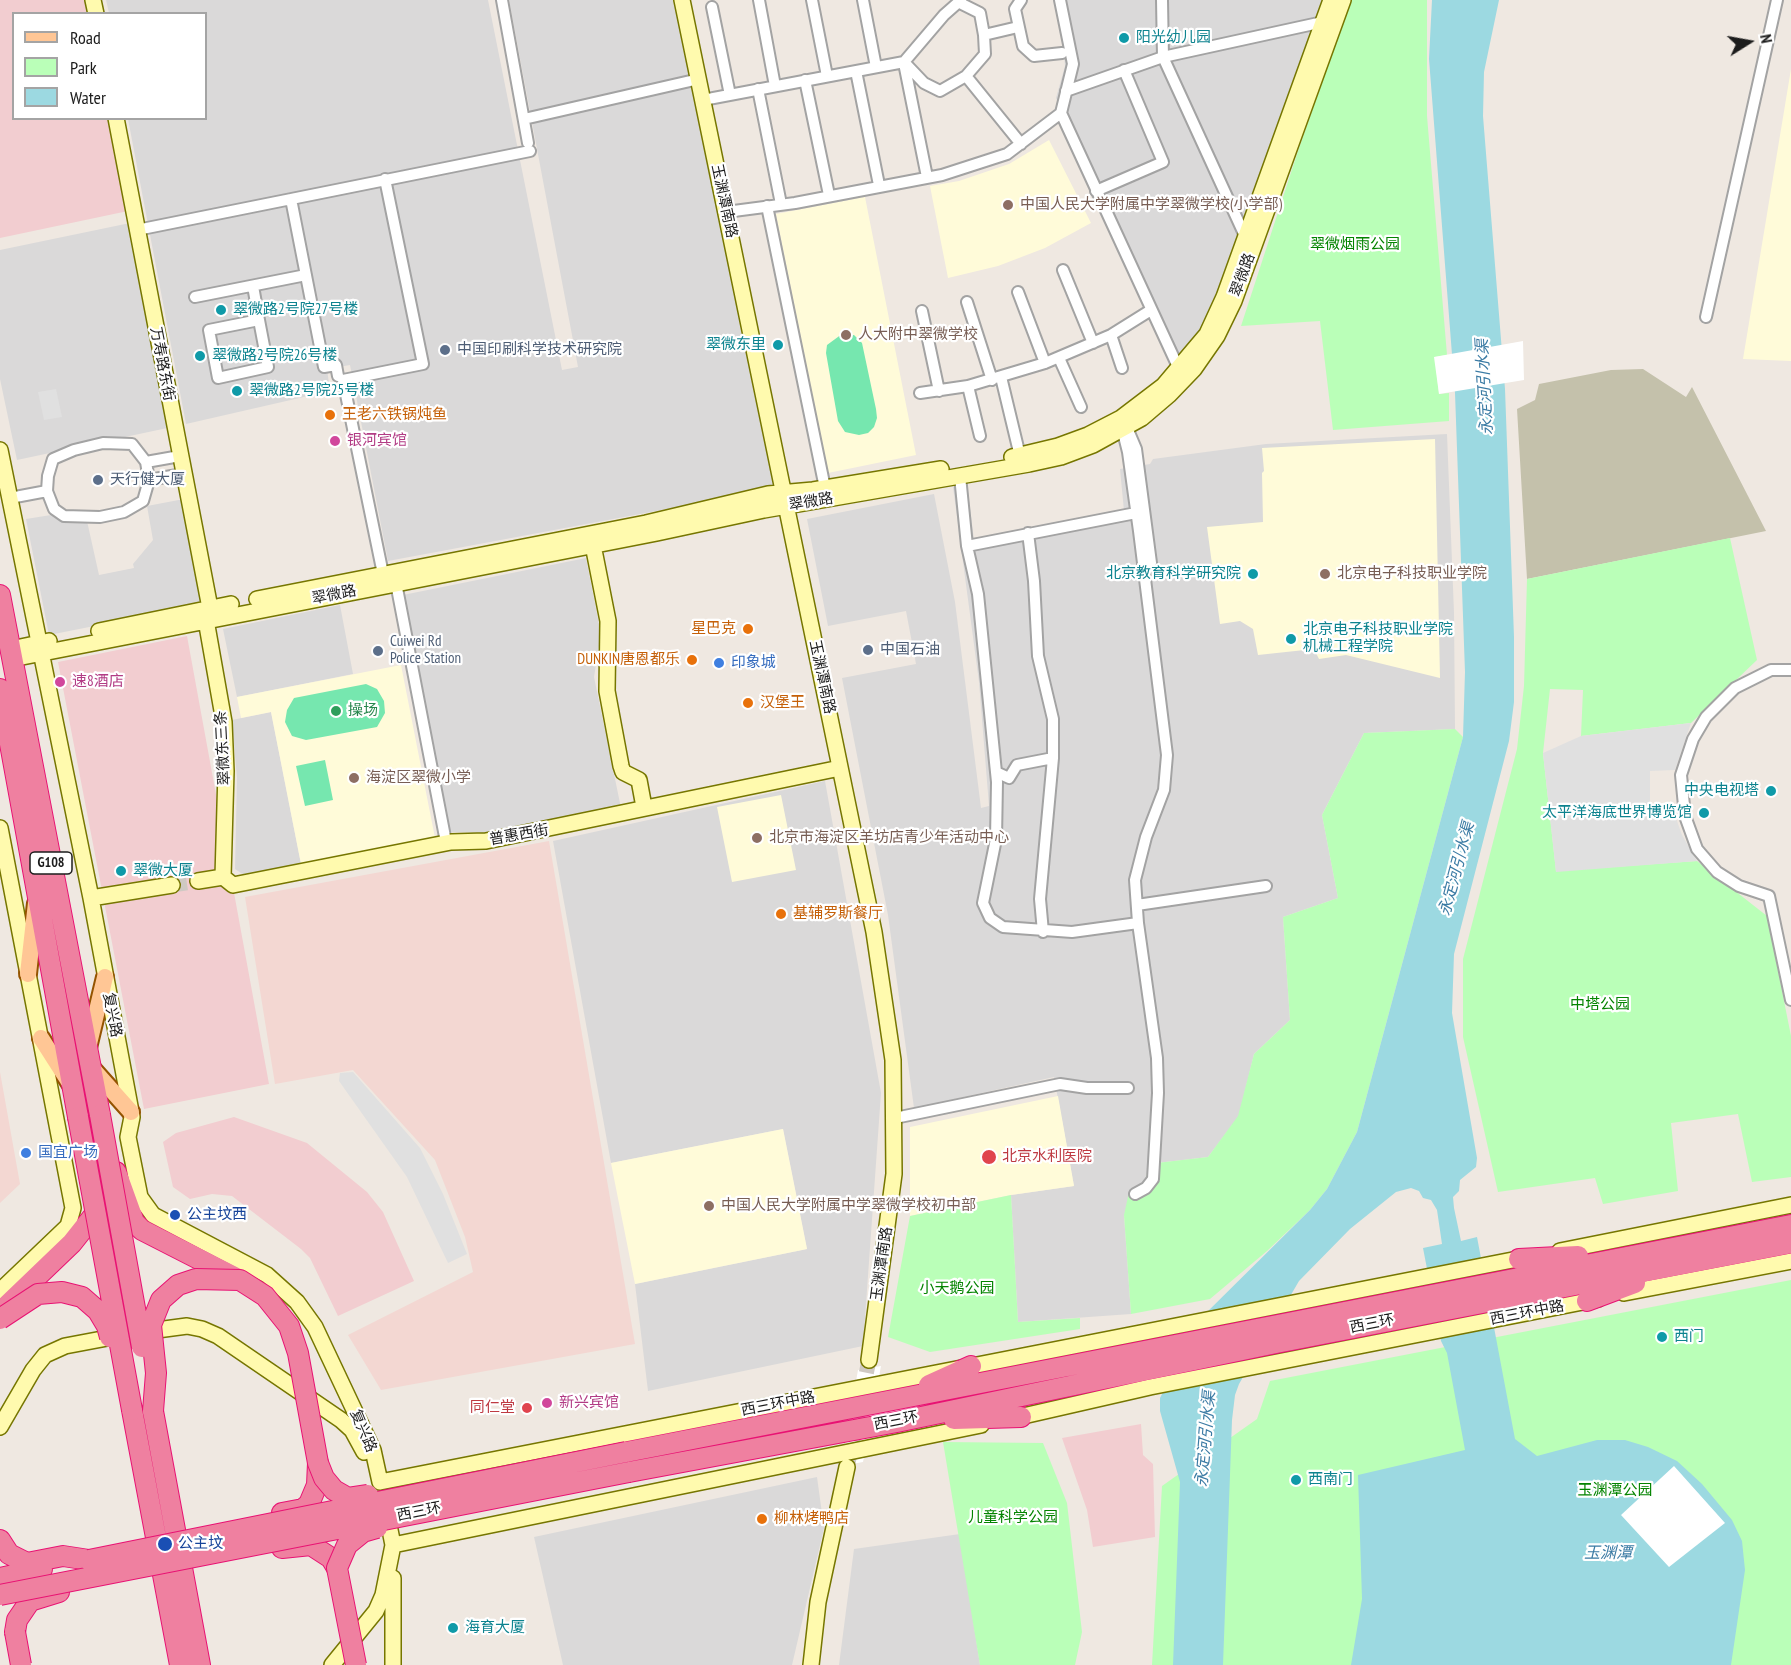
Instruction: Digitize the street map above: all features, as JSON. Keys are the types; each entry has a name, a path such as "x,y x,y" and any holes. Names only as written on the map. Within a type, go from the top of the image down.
{"highway":[{"name":"复兴路","path":"0,595 100,1114 200,1665"},
{"name":"G108","path":"0,689 180,1665"},
{"path":"104,1136 134,1222 142,1230 265,1296 289,1326 298,1353 318,1463 317,1485 309,1504 303,1509 265,1516 245,1538 261,1551 311,1545 331,1558 337,1568 356,1665"},
{"path":"0,1312 72,1243 95,1214"},
{"name":"西三环","path":"1487,1293 1649,1253 1791,1225"},
{"name":"西三环","path":"0,1578 91,1568 245,1538 407,1505 626,1452 1286,1323 1429,1304 1681,1264 1791,1243"},
{"path":"1519,1259 1649,1253"},
{"path":"1587,1301 1681,1264"},
{"path":"153,1411 156,1373 151,1325 161,1300 178,1285 196,1279 240,1281"},
{"path":"0,1319 26,1300 50,1291 73,1294 90,1303 103,1317 107,1326 117,1372 132,1410"},
{"name":"西三环","path":"407,1505 629,1472 897,1422 1276,1343 1429,1304"},
{"path":"896,1399 971,1366"},
{"path":"897,1422 1021,1416"},
{"path":"318,1463 329,1485 348,1498 390,1491 407,1505 399,1523 370,1530 357,1536 344,1551 337,1568"},
{"path":"0,1539 9,1554 27,1563 63,1556 91,1568 81,1588 37,1597 30,1601 17,1620 15,1632 21,1665"},
{"name":"西三环","path":"0,1595 91,1568"},
{"path":"0,1614 15,1632"}],"main road":[{"path":"28,974 37,896"},
{"path":"105,977 89,1059 131,1112"},
{"path":"41,1038 73,1089"}],"street":[{"path":"137,230 529,147 502,0"},
{"name":"玉渊潭南路","path":"682,0 874,932 892,1059 895,1118 894,1174 869,1360"},
{"path":"759,0 775,86"},
{"path":"812,0 827,76"},
{"path":"863,0 876,67"},
{"path":"1021,0 1015,9 1023,46 1034,56 1062,53"},
{"path":"1060,0 1072,64 1061,113 1179,369"},
{"path":"1162,0 1163,57 1245,236"},
{"name":"翠微路","path":"208,614 396,583 593,545 825,488 1020,456 1123,425 1179,369 1207,334 1224,297 1331,0"},
{"name":"翠微路","path":"12,654 208,614 383,574 646,523 702,508 960,476 1061,457 1123,425 1169,395 1194,369 1217,336 1234,301 1343,0"},
{"path":"1706,317 1777,0"},
{"path":"703,100 904,62 944,15 960,2 980,14 985,54 966,76 940,91 924,83 904,62"},
{"path":"712,7 730,95"},
{"path":"1066,91 1163,57 1323,22"},
{"path":"984,35 1018,27"},
{"path":"904,62 927,177"},
{"path":"1096,190 1163,162 1124,70"},
{"path":"856,71 879,185"},
{"path":"966,76 1021,144"},
{"path":"524,119 699,79"},
{"path":"805,80 829,195"},
{"path":"759,89 782,204"},
{"path":"726,212 927,177 1007,154 1061,113"},
{"name":"万寿路东街","path":"116,120 208,614"},
{"path":"383,574 343,380 423,364 385,179"},
{"path":"291,199 324,367 336,365 338,376"},
{"path":"767,206 825,488"},
{"path":"1063,270 1093,343"},
{"path":"195,297 306,275"},
{"path":"253,286 268,367 218,378 209,330 259,320"},
{"path":"1018,292 1046,363"},
{"path":"967,302 996,378 1020,456"},
{"path":"920,393 968,387 1046,363 1111,335 1151,310"},
{"path":"922,311 939,391"},
{"path":"1111,335 1122,368"},
{"path":"1059,358 1081,407"},
{"path":"968,387 980,436"},
{"path":"1123,425 1140,512 1167,755 1164,790 1146,837 1135,880 1138,924 1157,1058 1158,1093 1153,1179 1146,1188 1135,1194"},
{"path":"103,443 132,444 146,462 149,480 142,501 124,512 100,517 64,516 54,509 47,491 48,476 54,459 74,450 103,443"},
{"name":"复兴路","path":"0,450 91,898 131,1112 128,1137 137,1187 145,1207 161,1220 267,1275 297,1302 315,1327 373,1450 393,1545"},
{"path":"146,462 180,456"},
{"path":"149,480 183,474"},
{"path":"960,476 967,546 978,594 996,772 996,839 982,903 990,918 1003,927 1043,932 1072,932 1138,924"},
{"path":"10,498 47,491"},
{"path":"967,546 1140,512"},
{"path":"1028,533 1034,581 1038,656 1053,719 1053,759 1040,899 1043,932"},
{"path":"593,545 608,621 608,691 621,766 623,772 639,780 644,807"},
{"path":"396,583 446,842"},
{"name":"翠微东三条","path":"208,614 224,722 226,771 223,877"},
{"path":"1791,670 1771,670 1735,688 1706,717 1693,739 1681,775 1685,816 1697,849 1717,872 1739,886 1769,896 1791,1000"},
{"path":"996,772 1009,778 1017,765 1053,759"},
{"name":"普惠西街","path":"198,881 223,877 233,885 446,842 486,842 619,816 644,807 840,768"},
{"path":"0,828 73,1208 68,1226 0,1291"},
{"path":"91,898 172,885"},
{"path":"1137,904 1266,886"},
{"path":"895,1118 1060,1084 1087,1088 1128,1088"},
{"name":"西三环中路","path":"1487,1293 1519,1259 1791,1205"},
{"name":"西三环中路","path":"1021,1416 1263,1365 1429,1304 1487,1293 1587,1301 1791,1261"},
{"name":"西三环中路","path":"380,1482 1317,1300 1429,1304"},
{"path":"0,1427 4,1416 39,1361 54,1350 166,1327 202,1329 218,1336 341,1420 356,1436 380,1482"},
{"path":"393,1545 1021,1416"},
{"path":"811,1665 819,1602 847,1467"},
{"path":"447,1468 460,1531"},
{"path":"403,1477 417,1540"},
{"path":"332,1665 380,1604 393,1545"},
{"path":"393,1545 393,1665"}],"shaded area":[{"path":"0,0 88,0 90,12 12,12 12,120 110,120 128,211 0,238"},
{"path":"106,0 488,0 562,370 578,367 509,0 674,0 774,489 388,561 350,365 327,369 330,391 186,424 128,120 207,120 207,12 109,12"},
{"path":"1059,0 1322,0 1206,323 1177,356 1056,98 1065,66"},
{"path":"1791,69 1791,361 1743,359"},
{"name":"中国人民大学附属中学翠微学校(小学部)","path":"1049,140 1091,223 1045,248 998,266 948,278 930,186 959,181 1009,164"},
{"name":"人大附中翠微学校","path":"865,197 916,455 828,473 776,214"},
{"path":"130,223 172,427 17,460 0,379 0,250"},
{"path":"1643,369 1686,397 1692,387 1766,531 1527,579 1517,409 1535,400 1539,384 1611,370"},
{"path":"56,389 62,417 44,420 38,392"},
{"path":"1447,434 1454,613 1455,729 1364,733 1322,815 1338,898 1283,917 1290,1020 1254,1054 1239,1116 1208,1157 1148,1164 1146,1182 1124,1215 1131,1314 1018,1322 1011,1195 1074,1186 1054,1077 914,1108 888,915 842,678 916,664 906,611 828,626 807,519 934,494 955,602 981,808 989,806 979,682 953,487 967,484 974,540 1124,511 1120,469 1150,464 1153,459 1266,444"},
{"name":"北京电子科技职业学院","path":"1435,439 1440,678 1346,655 1319,659 1314,649 1258,655 1253,629 1240,621 1220,624 1207,527 1263,522 1262,448"},
{"path":"184,499 205,604 49,635 26,519 51,515 70,522 87,521 99,575 134,568 133,564 153,540 147,506"},
{"path":"586,558 601,634 594,677 621,808 487,833 450,832 403,595"},
{"path":"340,605 353,674 237,697 223,629"},
{"name":"翠微大厦","path":"187,636 269,1084 144,1109 58,662"},
{"name":"海淀区翠微小学","path":"401,665 435,838 301,864 271,712 241,718 237,697"},
{"path":"271,712 301,864 244,875 235,869 237,778 232,720"},
{"path":"1691,723 1675,770 1650,771 1650,805 1672,807 1682,835 1697,861 1556,872 1543,753 1581,736"},
{"path":"825,781 881,1093 863,1346 648,1391 635,1284 807,1249 783,1129 611,1163 553,841"},
{"name":"北京市海淀区羊坊店青少年活动中心","path":"781,795 796,870 732,882 717,807"},
{"path":"549,841 635,1344 381,1390 348,1335 473,1272 465,1237 435,1160 353,1070 275,1084 245,897"},
{"path":"0,1072 20,1184 0,1203"},
{"path":"353,1072 420,1148 443,1194 467,1254 448,1263 407,1177 339,1081 340,1073"},
{"name":"北京水利医院","path":"1058,1096 1074,1186 1011,1195 910,1216 910,1127"},
{"path":"234,1117 307,1143 367,1192 383,1212 414,1281 338,1316 310,1258 301,1249 232,1196 212,1194 190,1199 173,1187 163,1142 176,1133"},
{"name":"中国人民大学附属中学翠微学校初中部","path":"783,1129 807,1249 635,1284 611,1163"},
{"path":"1141,1424 1143,1455 1153,1464 1155,1537 1093,1547 1087,1510 1062,1438"},
{"path":"817,1477 824,1528 792,1665 563,1665 534,1537"},
{"path":"960,1534 980,1665 839,1665 854,1549"}],"green space":[{"name":"翠微烟雨公园","path":"1351,0 1427,0 1427,116 1447,355 1435,357 1439,394 1449,393 1449,421 1333,430 1320,321 1241,326 1297,154"},
{"path":"842,334 854,335 862,343 876,409 877,418 874,427 868,433 859,435 845,432 838,421 826,353 827,345"},
{"name":"中塔公园","path":"1730,538 1757,660 1691,723 1581,736 1583,690 1550,689 1543,753 1556,871 1697,861 1767,916 1791,1036 1791,1177 1752,1182 1738,1114 1671,1123 1678,1191 1603,1204 1595,1178 1498,1192 1463,1037 1463,959 1517,749 1524,686 1527,579"},
{"name":"操场","path":"366,684 377,689 384,701 385,713 377,727 306,740 292,736 285,722 287,710 294,698"},
{"path":"1455,729 1463,737 1357,1132 1327,1189 1310,1210 1267,1251 1210,1299 1131,1314 1124,1215 1129,1192 1146,1182 1148,1164 1208,1157 1238,1116 1254,1054 1290,1020 1283,917 1338,898 1322,815 1364,733"},
{"path":"325,760 333,800 305,806 296,766"},
{"name":"小天鹅公园","path":"1011,1195 1018,1322 1080,1318 1080,1329 930,1352 888,1337 910,1216"},
{"name":"玉渊潭公园","path":"1791,1280 1791,1665 1152,1665 1162,1486 1257,1419 1270,1381"},
{"name":"儿童科学公园","path":"943,1442 1043,1443 1067,1503 1082,1632 1075,1665 980,1665"}],"water":[{"path":"1432,0 1499,0 1484,72 1483,116 1505,389 1514,637 1514,702 1509,741 1454,954 1452,1013 1477,1158 1476,1167 1460,1180 1459,1191 1453,1197 1454,1208 1461,1241 1477,1237 1515,1439 1537,1456 1597,1440 1625,1440 1648,1447 1677,1461 1702,1484 1732,1520 1742,1541 1745,1570 1731,1665 1351,1665 1362,1599 1358,1475 1465,1450 1447,1353 1441,1341 1423,1248 1442,1244 1437,1210 1431,1200 1423,1198 1419,1191 1411,1188 1396,1192 1350,1229 1299,1281 1239,1384 1235,1395 1232,1420 1223,1665 1173,1665 1180,1482 1160,1411 1160,1398 1200,1319 1310,1210 1327,1189 1357,1132 1463,737 1465,672 1455,393 1429,59"}],"pier":[{"path":"1523,341 1524,380 1439,394 1434,357"},
{"path":"881,1366 863,1462 841,1466 858,1370"},
{"path":"1674,1466 1725,1523 1669,1567 1621,1515"}],"tunnel":[{"path":"172,885 198,881"},
{"path":"848,1463 869,1360"}],"place":[{"name":"阳光幼儿园","path":"1124,38"},
{"name":"中国人民大学附属中学翠微学校(小学部)","path":"1008,205"},
{"name":"翠微路2号院27号楼","path":"221,310"},
{"name":"人大附中翠微学校","path":"846,335"},
{"name":"翠微东里","path":"778,345"},
{"name":"中国印刷科学技术研究院","path":"445,350"},
{"name":"翠微路2号院26号楼","path":"200,356"},
{"name":"翠微路2号院25号楼","path":"237,391"},
{"name":"王老六铁锅炖鱼","path":"330,415"},
{"name":"银河宾馆","path":"335,441"},
{"name":"天行健大厦","path":"98,480"},
{"name":"北京教育科学研究院","path":"1253,574"},
{"name":"北京电子科技职业学院","path":"1325,574"},
{"name":"星巴克","path":"748,629"},
{"name":"北京电子科技职业学院 机械工程学院","path":"1291,639"},
{"name":"中国石油","path":"868,650"},
{"name":"Cuiwei Rd Police Station","path":"378,651"},
{"name":"DUNKIN唐恩都乐","path":"692,660"},
{"name":"印象城","path":"719,663"},
{"name":"速8酒店","path":"60,682"},
{"name":"汉堡王","path":"748,703"},
{"name":"操场","path":"336,711"},
{"name":"海淀区翠微小学","path":"354,778"},
{"name":"中央电视塔","path":"1771,791"},
{"name":"太平洋海底世界博览馆","path":"1704,813"},
{"name":"北京市海淀区羊坊店青少年活动中心","path":"757,838"},
{"name":"翠微大厦","path":"121,871"},
{"name":"基辅罗斯餐厅","path":"781,914"},
{"name":"国宜广场","path":"26,1153"},
{"name":"北京水利医院","path":"989,1157"},
{"name":"中国人民大学附属中学翠微学校初中部","path":"709,1206"},
{"name":"公主坟西","path":"175,1215"},
{"name":"西门","path":"1662,1337"},
{"name":"新兴宾馆","path":"547,1403"},
{"name":"同仁堂","path":"527,1408"},
{"name":"西南门","path":"1296,1480"},
{"name":"柳林烤鸭店","path":"762,1519"},
{"name":"公主坟","path":"165,1544"},
{"name":"海育大厦","path":"453,1628"}],"water label":[{"name":"永定河引水渠","path":"1485,387"},
{"name":"永定河引水渠","path":"1457,869"},
{"name":"永定河引水渠","path":"1206,1439"},
{"name":"玉渊潭","path":"1608,1553"}]}
